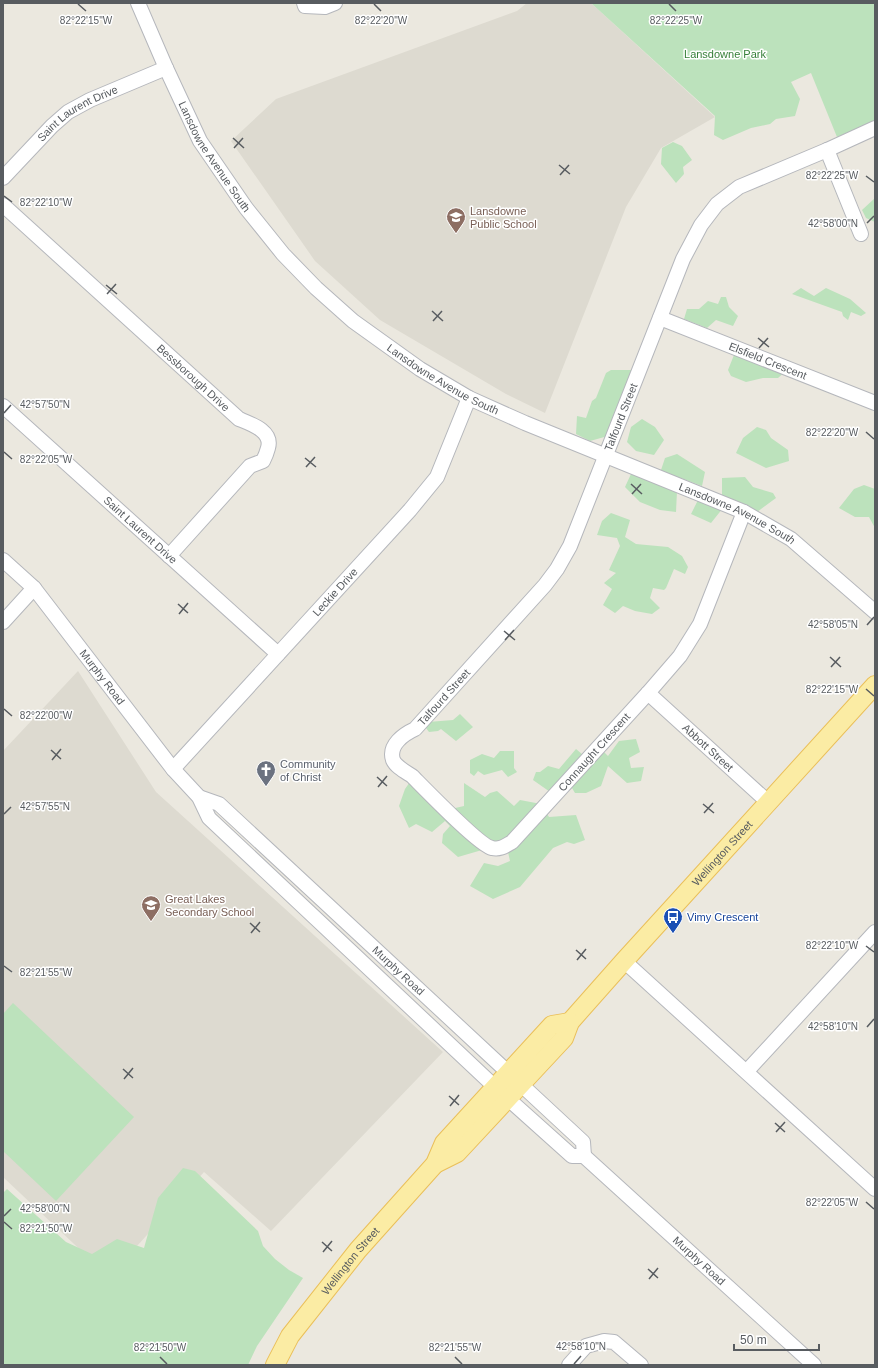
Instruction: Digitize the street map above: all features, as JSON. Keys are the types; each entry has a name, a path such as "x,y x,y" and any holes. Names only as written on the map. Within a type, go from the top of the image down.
{"main road":[{"name":"Wellington Street","path":"435,1164 457,1153 508,1099 564,1038 570,1022 624,961 875,685"},
{"name":"Wellington Street","path":"275,1365 290,1336 358,1250 435,1164 444,1143 552,1025 570,1022"}],"street":[{"name":"Lansdowne Avenue South","path":"138,3 200,141 246,208 283,254 316,288 353,321 420,369 469,398 525,423 744,512 791,538 875,612"},
{"path":"304,3 306,6 325,7 335,3"},
{"name":"Saint Laurent Drive","path":"3,178 52,126 68,112 90,100 166,68"},
{"name":"Talfourd Street","path":"392,751 398,740 415,729 542,589 557,569 570,546 607,456 683,259 701,225 717,204 739,187 875,128"},
{"path":"827,150 861,234"},
{"name":"Bessborough Drive","path":"3,205 239,419 257,427 268,437 269,447 263,461 250,466 169,556"},
{"name":"Elsfield Crescent","path":"660,318 875,403"},
{"name":"Leckie Drive","path":"173,769 410,510 437,478 469,398"},
{"name":"Saint Laurent Drive","path":"3,406 278,654"},
{"name":"Connaught Crescent","path":"392,751 394,760 400,768 412,776 478,840 491,848 502,849 512,842 680,656 700,624 744,512"},
{"name":"Murphy Road","path":"3,560 34,588 173,769 198,797 209,818 508,1099 572,1156 584,1156 814,1365"},
{"path":"3,622 34,588"},
{"name":"Abbott Street","path":"648,693 768,802"},
{"name":"Murphy Road","path":"198,797 219,804 584,1142 584,1156"},
{"path":"746,1072 875,932"},
{"path":"624,961 875,1189"},
{"path":"569,1365 586,1346 604,1341 614,1342 641,1365"}],"shaded area":[{"name":"Lansdowne Public School","path":"527,3 591,3 715,117 661,148 626,207 545,413 506,394 380,320 315,261 231,141 276,99 517,11"},
{"name":"Great Lakes Secondary School","path":"78,671 156,792 443,1052 271,1231 204,1172 109,1277 3,1177 3,751"}],"green space":[{"name":"Lansdowne Park","path":"591,3 875,3 875,121 837,137 811,73 791,82 800,99 795,116 776,119 770,124 751,128 723,140 714,135 715,116"},
{"path":"673,142 682,146 692,160 683,167 684,174 676,183 661,164 662,148"},
{"path":"875,198 875,222 866,218 862,210"},
{"path":"801,288 814,296 826,288 850,299 866,313 861,316 851,312 848,320 843,316 842,312 792,294"},
{"path":"721,297 726,297 729,307 738,316 733,326 716,320 707,328 684,319 687,309 699,309 708,301 718,304"},
{"path":"736,350 786,371 778,378 763,378 746,382 731,376 728,370"},
{"path":"611,370 639,370 615,434 590,441 576,434 577,416 586,418 592,401 596,398 606,373"},
{"path":"642,419 655,427 664,440 654,455 636,451 627,442 631,427"},
{"path":"757,427 766,430 771,438 788,450 789,461 766,468 736,453 743,438"},
{"path":"677,454 705,472 702,486 681,478 677,491 676,512 660,510 640,502 625,487 631,474 657,482 665,458"},
{"path":"745,477 753,487 773,493 776,498 757,512 727,503 711,523 691,514 699,498 722,496 722,478"},
{"path":"864,485 875,489 875,528 869,517 855,517 839,508 854,489"},
{"path":"611,513 630,520 625,537 636,544 668,547 682,556 688,567 685,574 674,569 664,590 653,588 650,598 660,608 652,614 635,611 623,606 615,613 603,605 612,589 604,583 616,573 609,570 620,546 617,538 597,535 602,521"},
{"path":"460,714 473,727 456,741 441,729 438,731 429,732 426,728 426,724 428,722 453,720"},
{"path":"636,739 640,752 629,758 631,768 644,767 641,781 627,783 608,766 601,786 586,793 575,793 572,788 565,793 553,794 533,780 536,772 540,772 548,766 559,769 576,749 583,755 597,745 608,756 619,741"},
{"path":"500,751 514,751 514,768 517,772 508,777 502,770 484,775 478,771 474,776 470,773 470,760 482,754 494,758"},
{"path":"412,779 442,811 464,806 464,783 485,797 490,793 497,791 514,806 520,800 541,804 549,817 576,815 585,840 574,844 567,842 553,848 520,887 493,899 470,886 484,863 498,866 510,861 506,843 458,857 442,843 443,834 450,826 445,821 432,832 416,824 409,828 399,806 405,789"},
{"path":"13,1003 134,1117 56,1201 3,1151 3,1014"},
{"path":"183,1168 195,1171 258,1231 263,1246 275,1259 289,1270 303,1278 257,1346 248,1365 3,1365 3,1193 7,1189 66,1242 92,1254 117,1239 144,1248 158,1198"}],"place":[{"name":"Lansdowne Public School","path":"456,234"},
{"name":"Community of Christ","path":"266,787"},
{"name":"Great Lakes Secondary School","path":"151,922"},
{"name":"Vimy Crescent","path":"673,934"}]}
